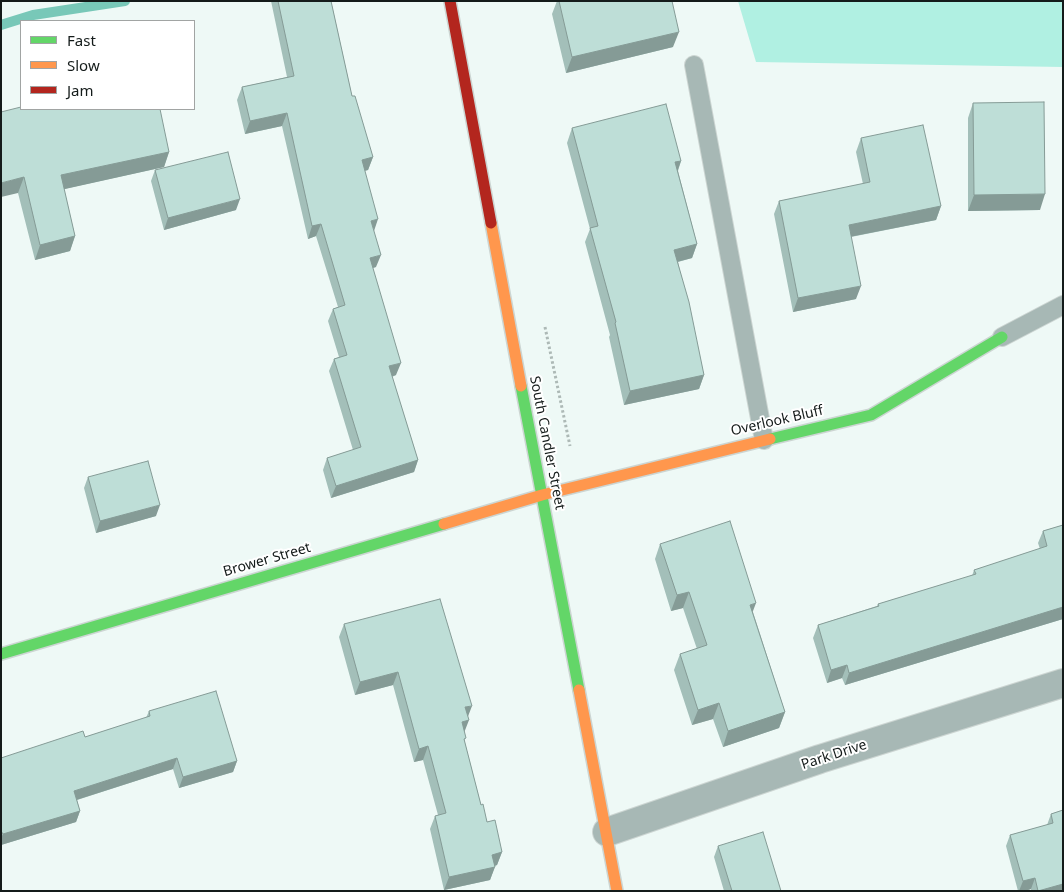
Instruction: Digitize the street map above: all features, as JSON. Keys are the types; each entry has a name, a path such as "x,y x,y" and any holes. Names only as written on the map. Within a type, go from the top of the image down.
{"street":[{"name":"South Candler Street","path":"450,1 617,891"},
{"name":"Overlook Bluff","path":"542,495 871,415 1002,337"},
{"name":"Brower Street","path":"1,654 542,495"},
{"name":"Park Drive","path":"607,832 820,759 1063,683"}],"lane":[{"path":"694,65 764,440"},
{"path":"1002,337 1063,305"}],"green space":[{"path":"738,1 1063,1 1063,67 756,62"}],"building":[{"path":"278,1 331,1 352,96 355,96 373,157 362,160 378,219 371,221 381,255 370,258 401,363 389,366 418,460 336,486 327,458 361,447 334,359 347,355 333,309 345,305 321,224 312,226 287,113 250,121 242,87 294,76"},
{"path":"559,1 672,1 679,32 572,57"},
{"path":"1044,102 1045,194 974,195 973,103"},
{"path":"666,104 681,161 675,162 697,244 674,250 689,302 704,375 630,391 616,322 590,228 598,226 572,128"},
{"path":"20,107 20,110 160,110 169,152 61,175 75,236 40,245 24,177 1,183 1,112"},
{"path":"923,125 941,206 849,225 861,286 798,298 779,201 870,182 861,138"},
{"path":"228,152 240,199 168,218 155,170"},
{"path":"148,461 160,505 100,521 88,477"},
{"path":"730,521 756,603 750,605 785,712 728,731 719,703 698,710 680,654 707,645 689,592 677,595 660,544"},
{"path":"1063,525 1063,607 849,673 847,665 831,670 818,625 879,606 878,604 976,574 974,570 1047,546 1043,531"},
{"path":"440,599 472,706 465,707 469,720 462,722 466,738 464,739 481,805 483,804 487,822 495,820 502,852 492,855 495,867 449,877 435,816 446,813 428,746 419,749 398,672 360,682 344,624"},
{"path":"216,691 237,761 183,777 177,758 74,791 80,811 3,834 1,831 1,758 83,731 85,737 150,716 149,711"},
{"path":"1063,810 1063,884 1038,891 1035,878 1023,881 1010,835 1053,823 1051,814"},
{"path":"763,832 781,891 732,891 718,846"}],"waterway":[{"path":"1,25 33,15 125,1"}],"traffic: fast":[{"path":"770,439 871,415 1002,337"},
{"path":"521,386 579,690"},
{"path":"1,654 444,524"}],"traffic: slow":[{"path":"491,223 521,386"},
{"path":"444,524 542,495 770,439"},
{"path":"579,690 617,891"}],"traffic: jam":[{"path":"450,1 491,223"}]}
